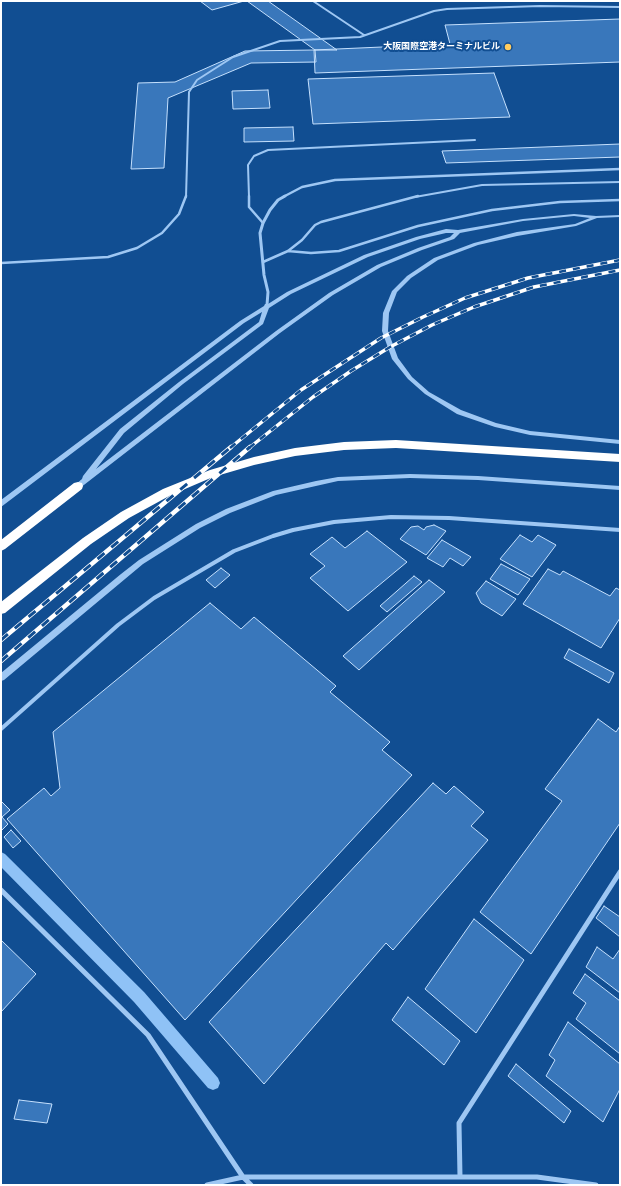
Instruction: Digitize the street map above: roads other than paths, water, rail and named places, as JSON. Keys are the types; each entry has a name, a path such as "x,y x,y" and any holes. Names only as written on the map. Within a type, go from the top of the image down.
{"highway":[{"path":"1,610 87,541 125,515 167,492 234,466 275,456 344,446 396,444 620,458"},
{"path":"1,546 78,486"}],"street":[{"path":"78,486 122,431 261,323 267,306 268,292 260,233 263,223 270,210 278,200 290,192 313,184 336,180 620,169"},
{"path":"1,504 242,322 267,306 329,272 366,256 432,234 446,231 458,232 495,224 574,215 596,218 620,216"},
{"path":"596,218 576,225 517,234 476,244 436,258 409,277 395,291 386,313 385,331 395,359 410,378 427,393 459,412 495,425 530,432 620,442"},
{"path":"78,486 278,332 331,294 379,266 420,248 452,238 458,232"},
{"path":"1,678 122,576 147,558 215,517 281,491 338,479 410,476 478,478 620,488"},
{"path":"1,729 99,641 154,598 217,560 273,536 293,530 334,522 391,518 449,518 620,530"},
{"path":"460,1177 459,1123 620,872"},
{"path":"1,890 148,1035 243,1177 251,1185"},
{"path":"207,1185 243,1177 537,1177 596,1185"}],"lane":[{"path":"313,1 364,35"},
{"path":"1,263 108,257 137,248 162,233 174,222 184,204 186,195 189,92 197,80 220,64 246,52 280,41 348,38 364,35 434,11 447,9 540,6 599,8 620,7"},
{"path":"263,223 249,207 248,165 254,156 268,150 475,140"},
{"path":"263,262 288,251 302,240 315,225 320,222 444,190 482,185 620,182"},
{"path":"288,251 311,253 339,251 418,226 492,210 560,202 620,200"}],"waterway":[{"path":"1,858 139,997 213,1083"}],"railway":[{"path":"230,448 301,390 381,338 423,317 465,298 528,278 620,260"},
{"path":"249,448 313,397 351,371 390,347 432,325 474,307 534,287 620,270"},
{"path":"1,640 231,447"},
{"path":"1,661 250,447"}],"place":[{"name":"大阪国際空港ターミナルビル","path":"508,47"}]}
